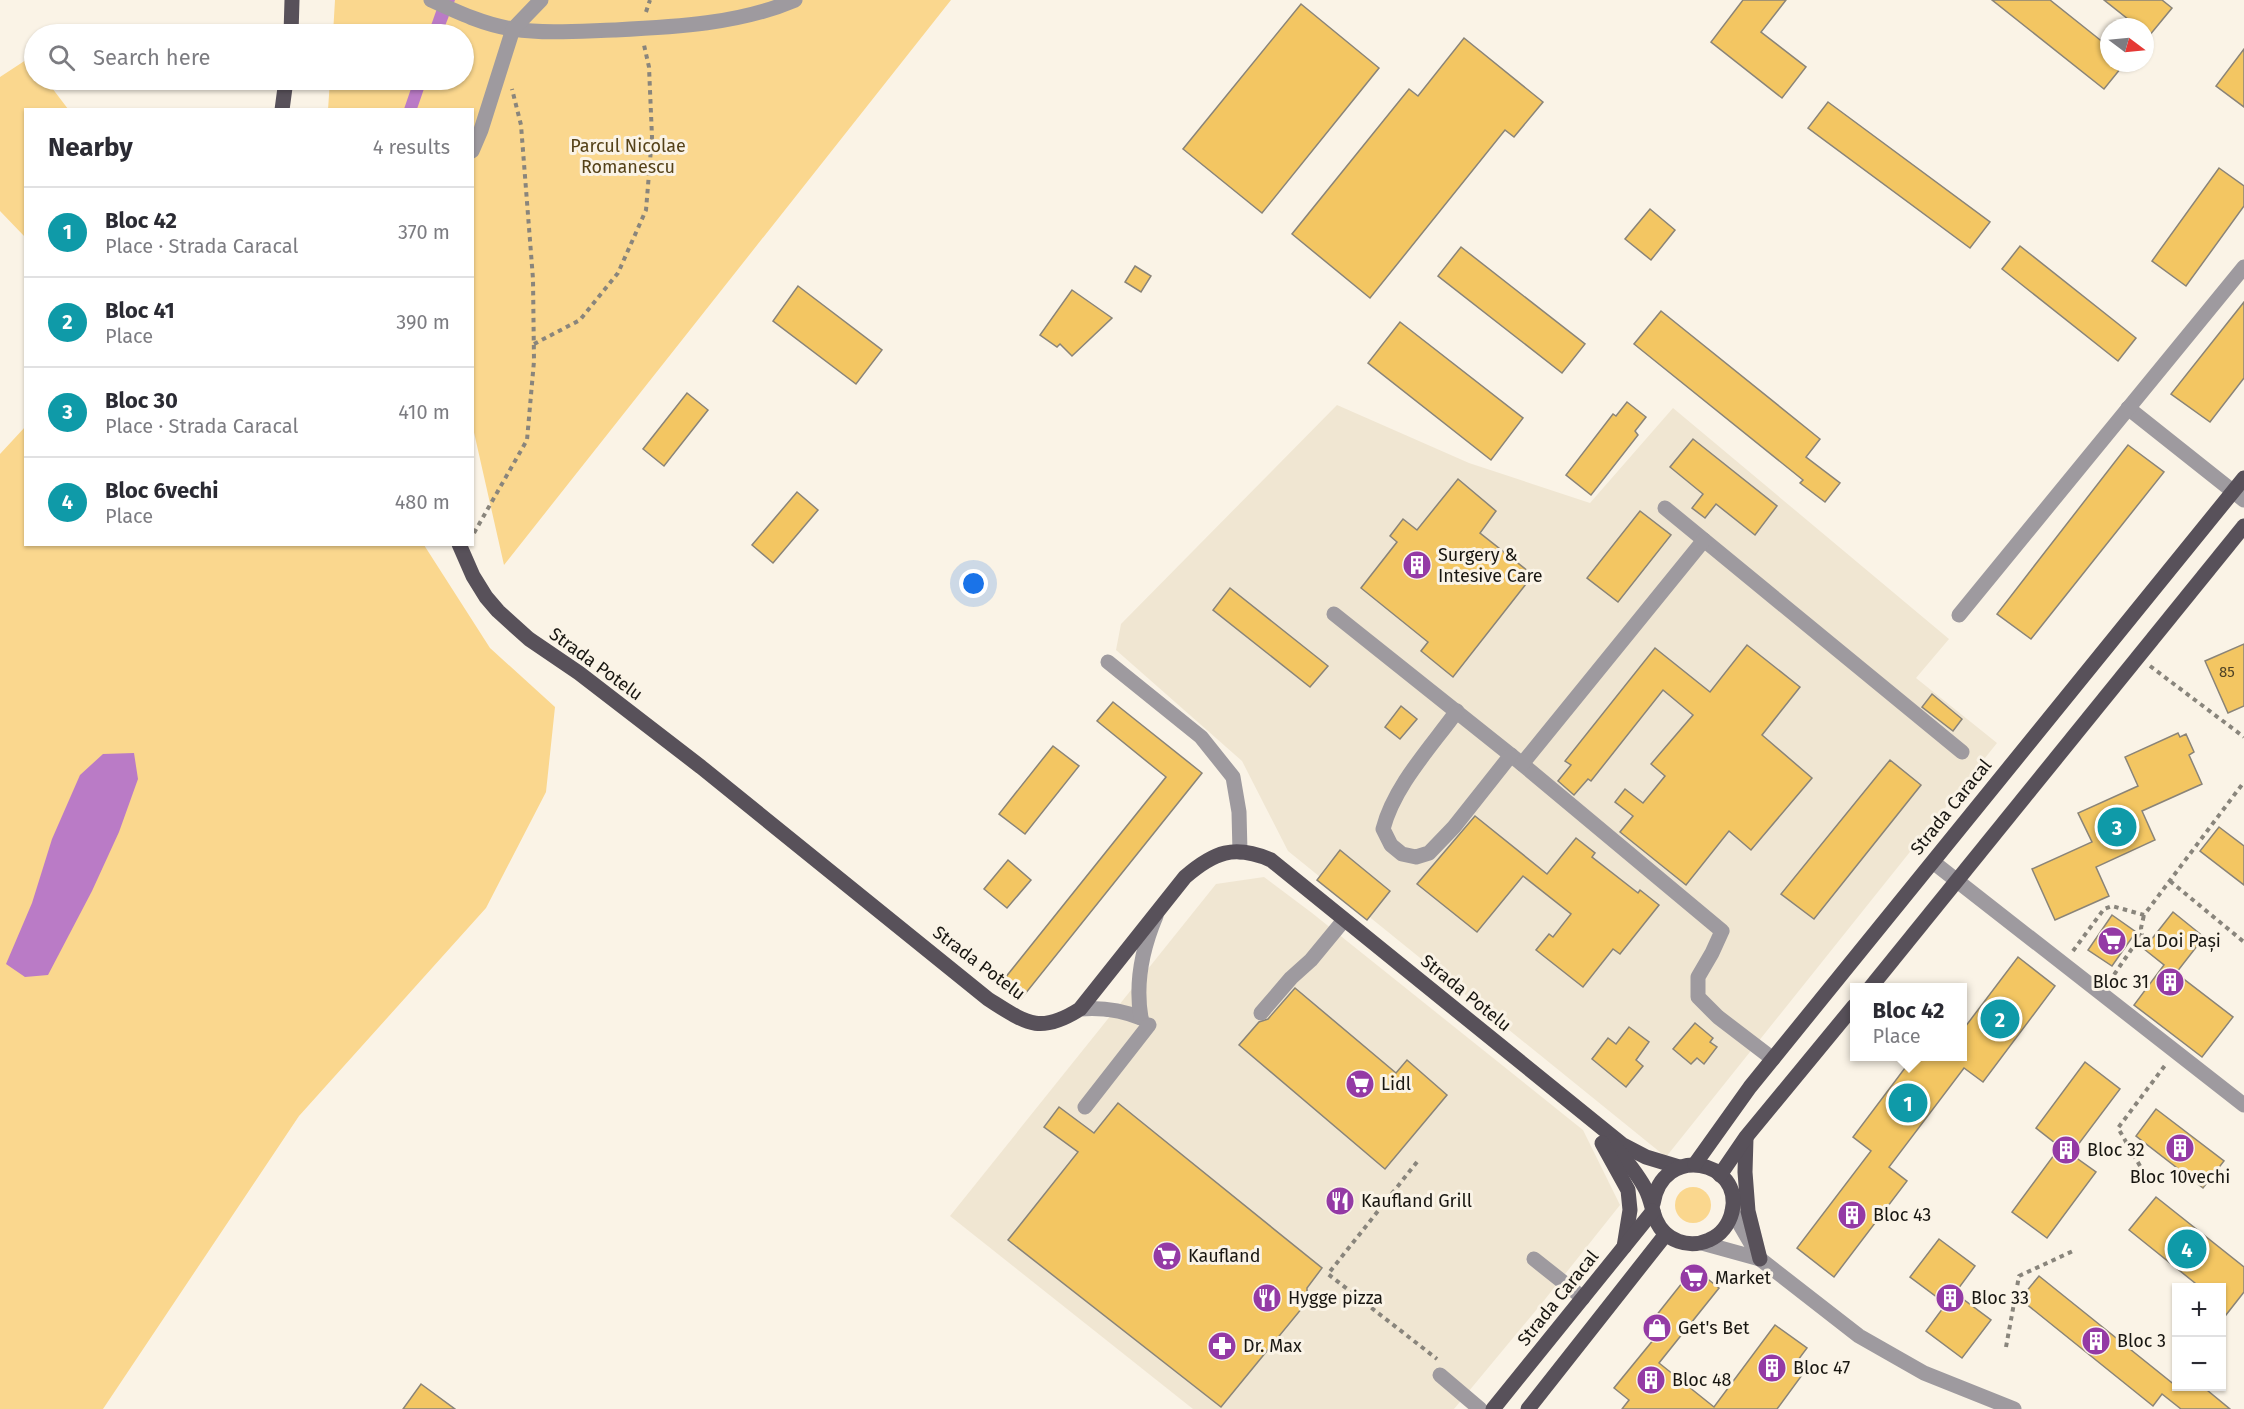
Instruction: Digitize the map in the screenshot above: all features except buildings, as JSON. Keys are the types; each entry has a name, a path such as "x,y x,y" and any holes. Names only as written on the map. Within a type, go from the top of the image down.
{"main road":[{"path":"291,24 292,0"},
{"path":"282,108 285,90"},
{"name":"Strada Caracal","path":"1695,1164 1773,1059 1933,862 2239,496 2244,478"},
{"path":"1873,983 2244,526"},
{"name":"Strada Potelu","path":"460,546 473,576 486,597 529,639 579,673 701,767 988,999 1031,1023 1044,1024 1061,1021 1080,1009 1185,877 1204,861 1222,853 1257,854 1271,860 1623,1145 1638,1153 1678,1167"},
{"path":"1720,1174 1746,1137 1850,1011"},
{"path":"1595,1123 1628,1190 1630,1210 1623,1248"},
{"name":"Strada Potelu","path":"1595,1123 1637,1176 1653,1207"},
{"path":"1746,1137 1745,1172 1748,1211 1760,1259"},
{"path":"1695,1164 1708,1167 1720,1174 1730,1191 1732,1211 1721,1232 1712,1239 1702,1243 1683,1243 1666,1234 1660,1227 1653,1207 1654,1194 1663,1178 1678,1167 1695,1164"},
{"name":"Strada Caracal","path":"1493,1409 1623,1248 1653,1207"},
{"path":"1528,1409 1666,1234"}],"street":[{"path":"431,0 461,15 513,29 577,32 682,26 770,11 795,0"},
{"path":"474,145 513,29 541,0"},
{"path":"1959,615 2244,267"},
{"path":"2127,408 2239,496"},
{"path":"1665,508 1962,752"},
{"path":"1457,711 1396,795 1387,814 1383,829 1391,845 1402,854 1416,857 1429,853 1516,759 1704,540"},
{"path":"1334,614 1516,759 1722,931 1698,977 1698,997 1718,1017 1773,1059"},
{"path":"1108,662 1201,737 1233,777 1239,812 1240,852"},
{"path":"1933,862 2244,1105"},
{"path":"1080,1009 1124,1011 1142,1018 1138,998 1142,957 1159,910"},
{"path":"1261,1013 1291,978 1311,960 1344,920"},
{"path":"1085,1107 1149,1025"},
{"path":"1732,1211 1760,1259 1859,1336 1934,1378 2014,1409"},
{"path":"1702,1243 1760,1259"},
{"path":"1534,1258 1583,1298"},
{"path":"1439,1368 1480,1409"}],"path":[{"path":"534,344 580,320 618,273 646,210 652,137 649,67 640,29"},
{"path":"474,533 527,440 534,344 533,279 521,125 505,57"},
{"path":"2138,657 2244,737"},
{"path":"2101,993 2142,934 2144,915 2243,785"},
{"path":"2170,881 2244,942"},
{"path":"2064,964 2104,909 2112,906 2144,915"},
{"path":"2140,1166 2118,1128 2176,1051"},
{"path":"1417,1162 1328,1274 1439,1368"},
{"path":"2006,1347 2019,1276 2073,1251"}],"shaded area":[{"path":"440,0 455,0 446,24 432,24"},
{"path":"411,90 424,90 417,108 404,108"},
{"path":"1337,405 1469,463 1590,503 1673,408 1949,639 1916,678 1997,743 1666,1157 1288,851 1242,761 1116,650 1121,624"},
{"path":"134,753 138,779 119,832 92,891 48,975 25,977 6,964 32,903 52,839 80,775 103,754"},
{"path":"1264,877 1583,1130 1620,1205 1454,1409 1193,1409 950,1216 1216,884"}],"green space":[{"name":"Parcul Nicolae Romanescu","path":"335,0 951,0 504,565 474,432 474,108 328,108 329,90 474,90 474,24 334,24"},
{"path":"24,61 24,90 54,90 67,108 24,108 24,236 0,211 0,77"},
{"path":"24,428 24,546 425,546 490,648 555,707 546,792 486,908 299,1116 103,1409 0,1409 0,454"},
{"path":"1693,1187 1706,1192 1711,1205 1706,1218 1693,1223 1680,1218 1675,1205 1680,1192"}],"place":[{"name":"Surgery & Intesive Care","path":"1417,565"},
{"name":"Bloc 30","path":"2117,827"},
{"name":"La Doi Pași","path":"2112,941"},
{"name":"Bloc 31","path":"2170,982"},
{"name":"Bloc 41","path":"2000,1019"},
{"name":"Lidl","path":"1360,1084"},
{"name":"Bloc 42","path":"1908,1103"},
{"name":"Bloc 10vechi","path":"2180,1148"},
{"name":"Bloc 32","path":"2066,1150"},
{"name":"Kaufland Grill","path":"1340,1201"},
{"name":"Bloc 43","path":"1852,1215"},
{"name":"Bloc 6vechi","path":"2187,1249"},
{"name":"Kaufland","path":"1167,1256"},
{"name":"Market","path":"1694,1278"},
{"name":"Hygge pizza","path":"1267,1298"},
{"name":"Bloc 33","path":"1950,1298"},
{"name":"Get's Bet","path":"1657,1328"},
{"name":"Bloc 3","path":"2096,1341"},
{"name":"Dr. Max","path":"1222,1346"},
{"name":"Bloc 47","path":"1772,1368"},
{"name":"Bloc 48","path":"1651,1380"}]}
